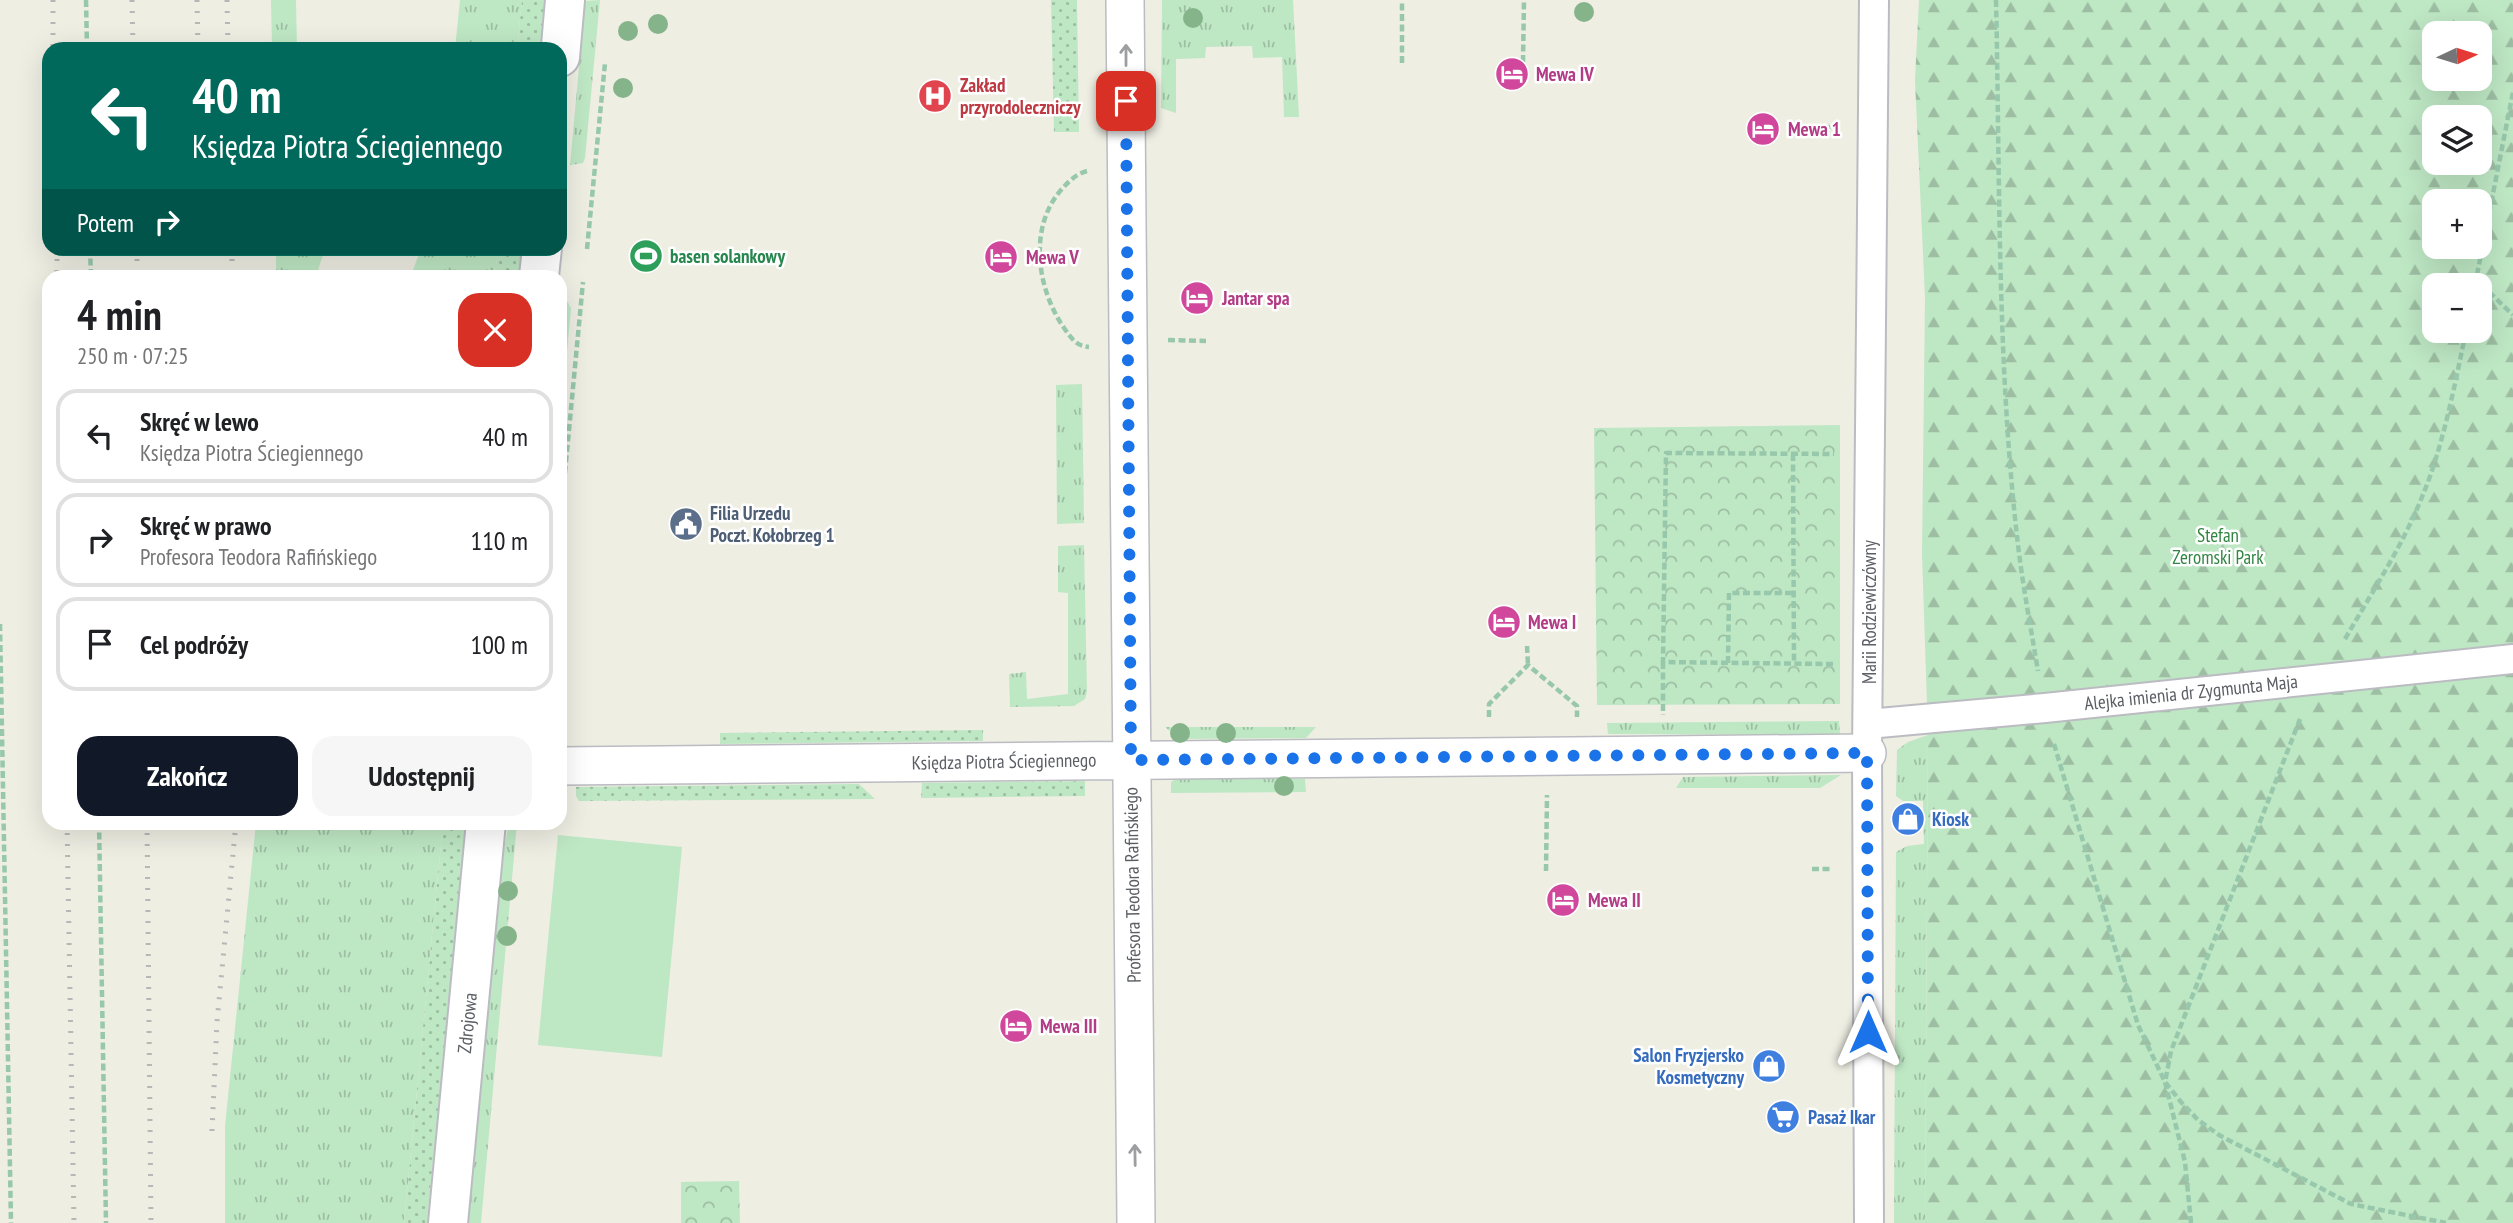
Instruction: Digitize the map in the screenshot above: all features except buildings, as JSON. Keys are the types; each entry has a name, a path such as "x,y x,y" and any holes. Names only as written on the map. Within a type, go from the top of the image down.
{"street":[{"path":"561,42 565,0"},
{"name":"Profesora Teodora Rafińskiego","path":"1125,0 1136,1223"},
{"name":"Marii Rodziewiczówny","path":"1869,1223 1868,738 1874,0"},
{"name":"Alejka imienia dr Zygmunta Maja","path":"1868,738 2045,708 2513,659"},
{"name":"Księdza Piotra Ściegiennego","path":"567,766 1131,760 1868,738"},
{"name":"Zdrojowa","path":"448,1223 485,830"}],"path":[{"path":"86,0 87,42"},
{"path":"1402,0 1402,63"},
{"path":"1524,0 1524,62"},
{"path":"2479,273 2513,92"},
{"path":"1813,127 1837,127"},
{"path":"1092,169 1069,181 1052,201 1044,223 1040,257 1044,289 1053,311 1074,342 1094,347"},
{"path":"2492,295 2513,315"},
{"path":"1164,340 1206,341"},
{"path":"2191,1223 2185,1162 2165,1082 2171,1051 2309,695 2395,555 2423,496 2451,405 2464,343"},
{"path":"1663,716 1666,453 1870,454"},
{"path":"1793,454 1794,664"},
{"path":"1728,663 1729,593 1794,593"},
{"path":"0,624 10,1223"},
{"path":"1527,646 1528,665 1577,706 1577,716"},
{"path":"1663,662 1869,664"},
{"path":"1489,718 1489,704 1528,665"},
{"path":"1546,871 1547,794"},
{"path":"99,830 106,1223"},
{"path":"1812,869 1839,869"}],"green space":[{"path":"271,0 296,0 297,42 272,42"},
{"path":"460,0 522,0 518,42 456,42"},
{"path":"522,0 545,0 541,42 518,42"},
{"path":"600,0 585,158 583,163 570,165 585,1"},
{"path":"1051,0 1077,0 1079,132 1054,132"},
{"path":"1162,0 1293,0 1299,117 1284,117 1282,57 1253,58 1252,46 1206,47 1205,58 1176,59 1176,113 1161,108"},
{"name":"Stefan Zeromski Park","path":"1919,0 2513,0 2513,1223 1925,1223 1928,735 1922,554 1925,298 1915,80"},
{"path":"276,256 323,256 318,270 276,270"},
{"path":"418,256 497,256 496,270 413,270"},
{"path":"497,256 520,256 519,270 496,270"},
{"path":"567,302 571,309 567,351"},
{"path":"1082,384 1084,523 1057,524 1056,385"},
{"path":"1840,425 1840,704 1597,705 1594,428"},
{"path":"1084,545 1085,699 1074,706 1010,707 1009,674 1026,672 1027,699 1068,694 1068,593 1058,592 1058,546"},
{"path":"1839,721 1840,735 1608,734 1607,723"},
{"path":"1165,727 1316,727 1306,738 1180,739"},
{"path":"983,730 983,741 720,744 720,733"},
{"path":"1928,735 1925,1223 1894,1223 1896,852 1907,846 1924,844 1923,801 1903,801 1896,796 1897,750 1908,742"},
{"path":"1841,775 1820,788 1676,788 1683,777"},
{"path":"1176,779 1305,779 1306,792 1171,793 1171,782"},
{"path":"1085,781 1085,796 921,798 922,783"},
{"path":"859,784 875,799 579,801 576,796 576,787"},
{"path":"255,830 442,830 404,1223 225,1223 225,1126"},
{"path":"442,830 465,830 427,1223 404,1223"},
{"path":"508,830 516,830 481,1223 468,1223"},
{"path":"558,835 682,847 662,1057 538,1045"},
{"path":"739,1181 740,1223 681,1223 681,1182"}],"railway":[{"path":"53,0 53,42"},
{"path":"132,0 133,42"},
{"path":"197,0 198,42"},
{"path":"227,0 228,42"},
{"path":"57,256 57,270"},
{"path":"137,256 137,270"},
{"path":"232,256 232,270"},
{"path":"67,830 74,1223"},
{"path":"147,830 151,1223"},
{"path":"212,1131 217,1022 235,830"}],"place":[{"name":"Mewa IV","path":"1512,74"},
{"name":"Zakład przyrodoleczniczy","path":"935,96"},
{"name":"Mewa 1","path":"1763,129"},
{"name":"basen solankowy","path":"646,256"},
{"name":"Mewa V","path":"1001,257"},
{"name":"Jantar spa","path":"1197,298"},
{"name":"Filia Urzedu Poczt. Kołobrzeg 1","path":"686,524"},
{"name":"Mewa I","path":"1504,622"},
{"name":"Kiosk","path":"1908,819"},
{"name":"Mewa II","path":"1563,900"},
{"name":"Mewa III","path":"1016,1026"},
{"name":"Salon Fryzjersko Kosmetyczny","path":"1769,1066"},
{"name":"Pasaż Ikar","path":"1783,1117"}],"route":[{"path":"1126,101 1131,760 1867,753 1868,1032"}]}
